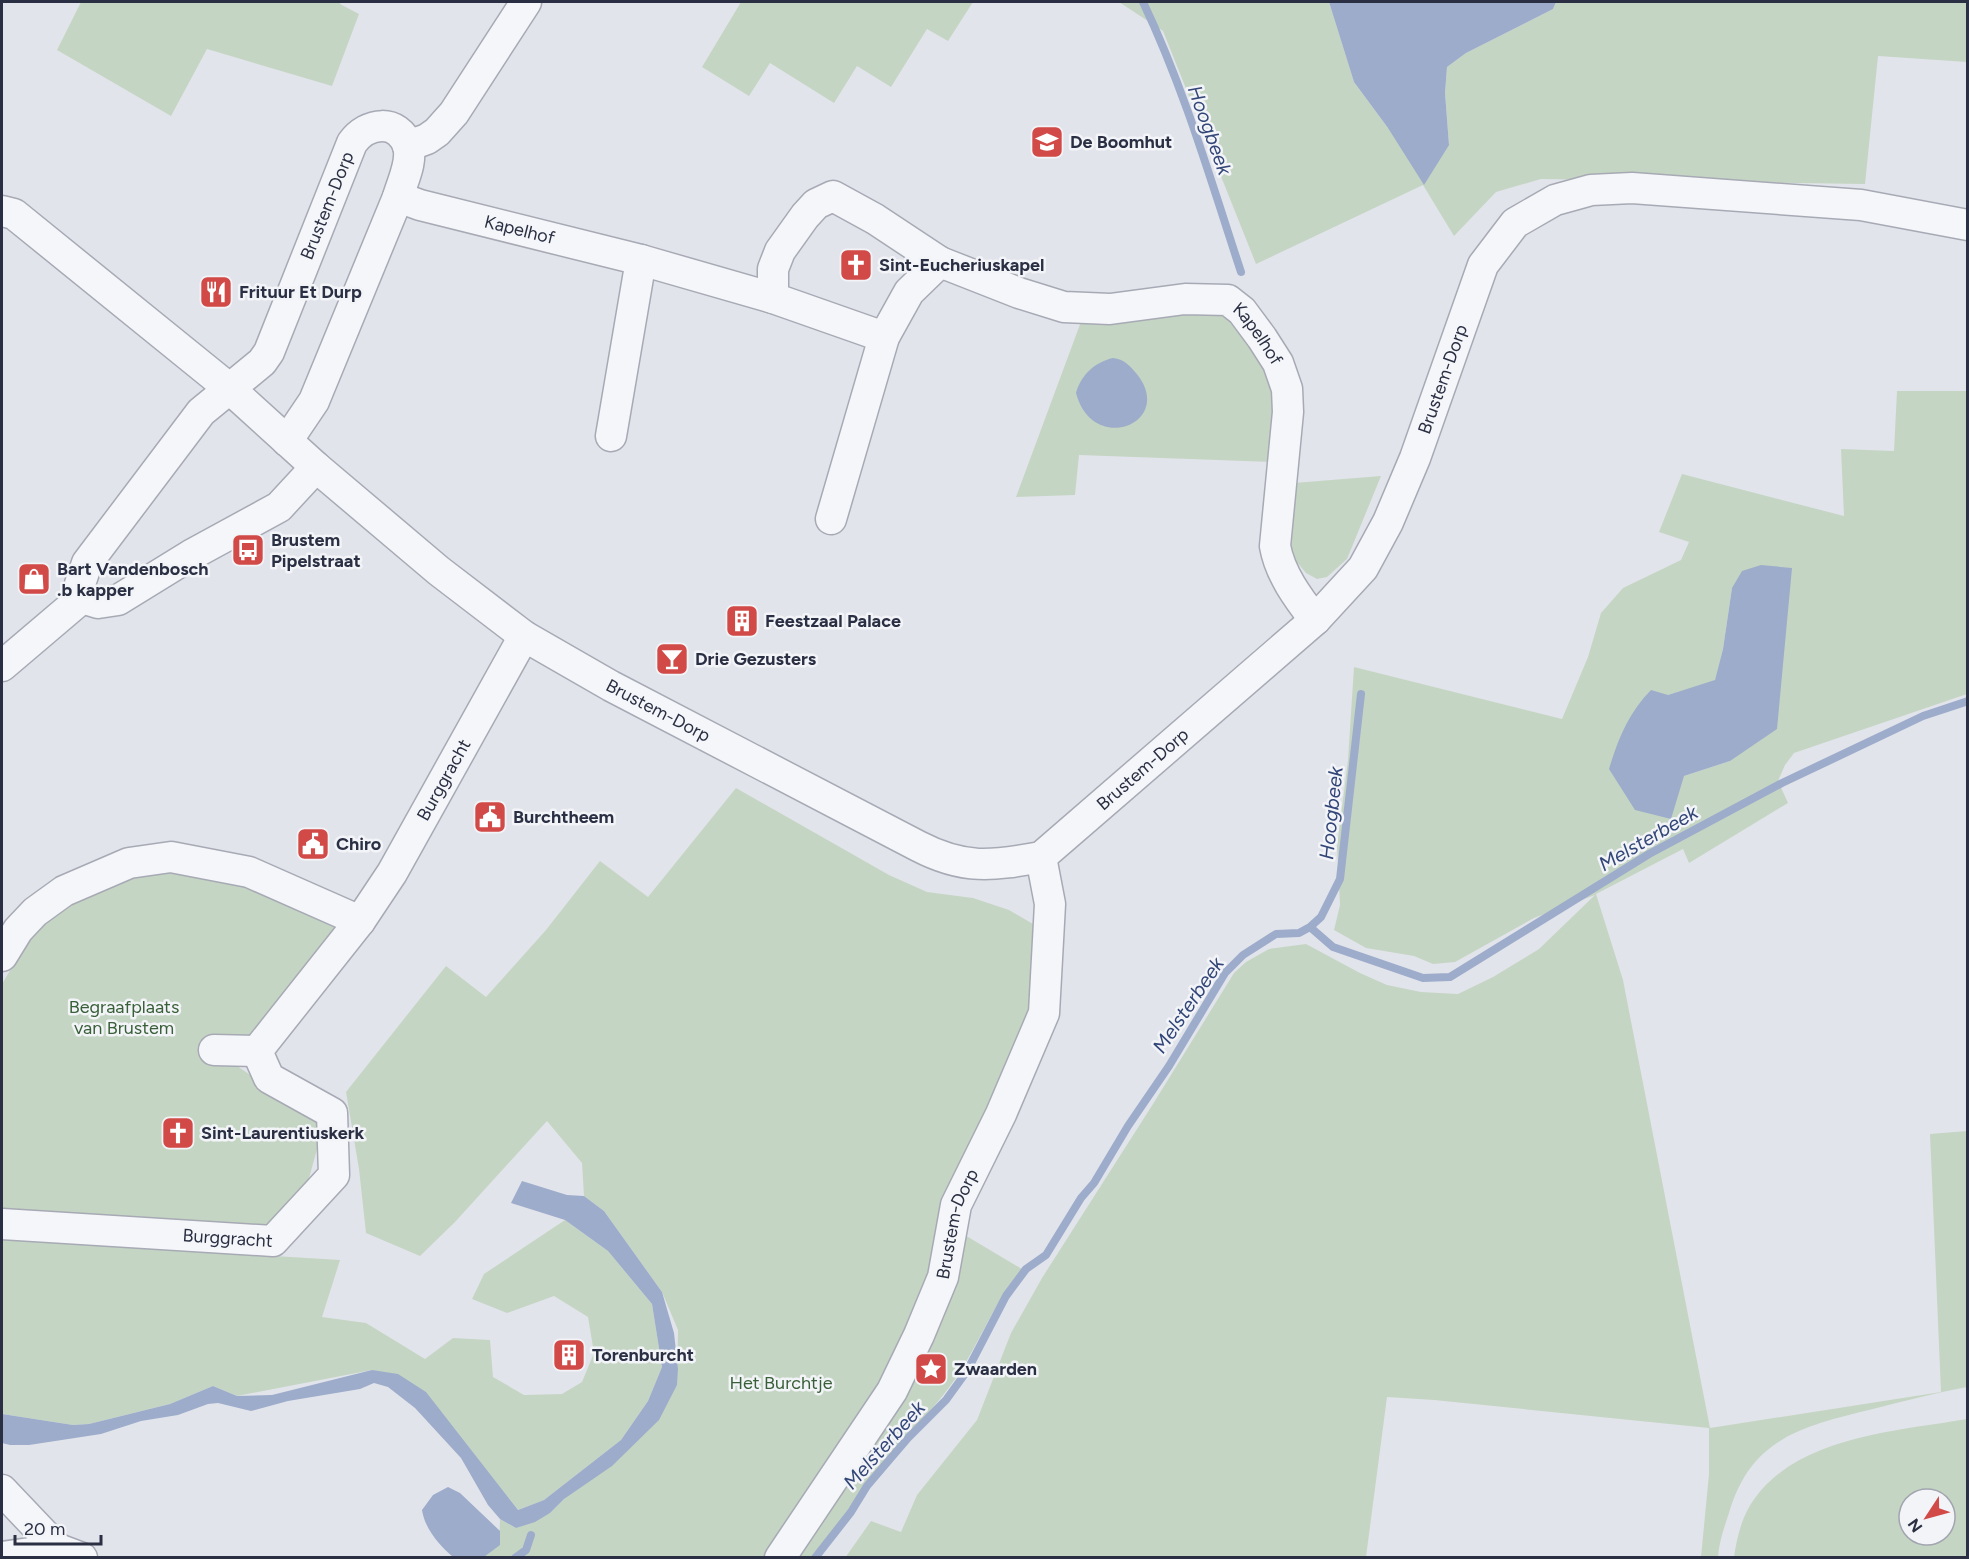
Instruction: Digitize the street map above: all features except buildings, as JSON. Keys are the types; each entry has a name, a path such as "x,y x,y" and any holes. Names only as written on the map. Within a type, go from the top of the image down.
{"street":[{"path":"287,441 314,400 398,197 408,164 408,146 427,139 437,132 454,113 526,2"},
{"name":"Brustem-Dorp","path":"82,598 80,584 87,562 201,412 262,362 269,352 352,143 357,136 370,127 387,126 403,137 408,146"},
{"name":"Brustem-Dorp","path":"2,211 14,214 230,389 316,467 439,571 524,636 611,686 940,858 969,865 1009,863 1041,857 1315,620 1363,568 1388,522 1415,458 1483,265 1515,223 1555,200 1591,190 1632,188 1861,205 1968,225"},
{"name":"Kapelhof","path":"773,298 774,269 780,251 816,204 833,196 875,219 939,262 1019,293 1064,307 1110,309 1185,299 1228,300 1242,311 1262,338 1278,363 1287,389 1288,412 1275,546 1278,561 1298,597 1315,620"},
{"name":"Kapelhof","path":"398,197 420,205 641,260 773,298 884,337"},
{"path":"611,436 641,260"},
{"path":"831,519 884,337 909,292 939,262"},
{"path":"2,666 82,598 98,603 118,600 191,555 279,507 316,467"},
{"name":"Burggracht","path":"2,1224 273,1241 334,1174 332,1113 269,1078 257,1051 360,921 392,873 524,636"},
{"path":"2,956 18,930 35,912 64,891 129,863 171,857 249,872 360,921"},
{"name":"Brustem-Dorp","path":"780,1557 892,1391 943,1277 956,1204 1001,1114 1044,1013 1050,904 1041,857"},
{"path":"214,1050 257,1051"},
{"path":"2,1490 70,1553"},
{"path":"2,1557 70,1553"}],"green space":[{"path":"81,2 341,2 340,4 359,14 332,86 207,49 171,116 57,50"},
{"path":"741,2 973,2 948,41 927,29 891,87 857,66 834,103 770,63 749,96 702,67"},
{"path":"1119,2 1329,2 1354,82 1388,128 1449,145 1445,93 1447,67 1466,53 1553,9 1556,2 1967,2 1967,62 1878,56 1865,184 1541,179 1496,192 1454,236 1423,185 1256,264 1163,31"},
{"path":"1214,309 1236,322 1267,370 1273,391 1274,462 1079,455 1075,495 1016,497 1082,319"},
{"path":"1897,391 1967,391 1967,694 1794,753 1785,765 1778,781 1788,803 1689,863 1683,849 1596,894 1623,980 1710,1428 1941,1392 1930,1134 1967,1131 1967,1387 1824,1422 1783,1439 1766,1451 1751,1467 1739,1487 1719,1546 1718,1557 1701,1557 1709,1474 1709,1428 1387,1397 1366,1557 845,1558 871,1521 901,1532 917,1495 977,1420 1011,1333 1042,1278 1234,973 1246,962 1269,949 1306,944 1387,985 1421,992 1458,994 1493,977 1539,949 1595,895 1534,918 1455,962 1433,964 1414,956 1366,948 1334,930 1340,905 1337,847 1348,760 1354,667 1562,719 1588,657 1601,613 1623,588 1681,560 1689,542 1659,532 1682,474 1844,516 1841,449 1894,451","holes":["1732,588 1730,761 1684,776 1668,695 1715,681 1723,649"]},
{"path":"1381,476 1347,559 1327,577 1317,579 1306,573 1291,555 1288,539 1294,483"},
{"name":"Het Burchtje","path":"736,788 889,875 927,892 973,898 1009,910 1033,924 1036,943 1033,1001 927,1284 881,1386 767,1557 484,1557 499,1545 500,1519 516,1528 550,1513 677,1385 678,1330 662,1292 604,1211 584,1196 582,1163 547,1121 455,1222 420,1256 366,1233 359,1169 346,1092 446,966 486,997 546,930 600,861 648,897"},
{"name":"Begraafplaats van Brustem","path":"162,871 216,874 346,923 237,1066 324,1124 306,1189 283,1232 2,1212 2,984 31,935 45,917 115,881"},
{"path":"565,1220 608,1251 652,1304 662,1367 648,1401 621,1440 544,1500 518,1510 477,1459 372,1370 237,1396 213,1386 170,1404 89,1424 73,1425 2,1414 2,1236 340,1260 322,1317 366,1323 425,1359 453,1338 490,1340 493,1377 524,1395 562,1394 582,1382 594,1353 588,1317 554,1296 507,1313 472,1299 484,1274"},
{"path":"963,1234 1022,1269 1003,1296 962,1368 944,1394 882,1464 813,1557 792,1558"},
{"path":"1967,1419 1967,1557 1734,1557 1741,1526 1750,1505 1774,1477 1797,1461 1824,1449 1881,1433"}],"water":[{"path":"1329,2 1556,2 1553,9 1466,53 1447,67 1445,93 1449,145 1424,185 1388,128 1354,82"},
{"path":"1113,358 1124,361 1136,373 1146,391 1146,406 1140,418 1128,425 1113,428 1098,424 1085,413 1076,393 1081,380 1090,370"},
{"path":"1761,565 1792,568 1777,729 1730,761 1684,776 1671,819 1635,810 1609,769 1625,726 1636,707 1651,690 1668,695 1715,680 1723,649 1732,588 1742,571"},
{"path":"522,1181 567,1195 584,1196 604,1211 662,1292 674,1333 678,1369 677,1385 659,1420 612,1466 535,1522 516,1528 500,1519 488,1505 461,1458 415,1408 388,1387 374,1383 360,1389 288,1401 251,1411 218,1403 208,1404 178,1415 141,1421 101,1434 29,1445 2,1443 2,1414 73,1425 89,1424 170,1404 213,1386 237,1396 272,1395 372,1370 398,1374 426,1392 518,1510 544,1500 621,1440 648,1401 662,1367 652,1304 608,1251 565,1220 511,1203"},
{"path":"448,1487 460,1493 500,1531 500,1545 484,1557 453,1557 429,1530 422,1510 433,1495"}],"waterway":[{"name":"Hoogbeek","path":"1143,2 1184,101 1241,272"},
{"name":"Melsterbeek","path":"815,1558 851,1512 867,1486 908,1438 946,1400 967,1371 1006,1296 1026,1269 1046,1255 1169,1066 1225,973 1243,955 1276,934 1299,933 1321,917 1340,879 1361,694"},
{"name":"Melsterbeek","path":"1310,927 1333,947 1423,978 1450,977 1649,854 1782,783 1923,716 1968,701"},
{"path":"515,1558 526,1550 531,1535"}],"place":[{"name":"De Boomhut","path":"1047,142"},
{"name":"Sint-Eucheriuskapel","path":"856,265"},
{"name":"Frituur Et Durp","path":"216,292"},
{"name":"Brustem Pipelstraat","path":"248,550"},
{"name":"Bart Vandenbosch .b kapper","path":"34,579"},
{"name":"Feestzaal Palace","path":"742,621"},
{"name":"Drie Gezusters","path":"672,659"},
{"name":"Burchtheem","path":"490,817"},
{"name":"Chiro","path":"313,844"},
{"name":"Sint-Laurentiuskerk","path":"178,1133"},
{"name":"Torenburcht","path":"569,1355"},
{"name":"Zwaarden","path":"931,1369"}]}
